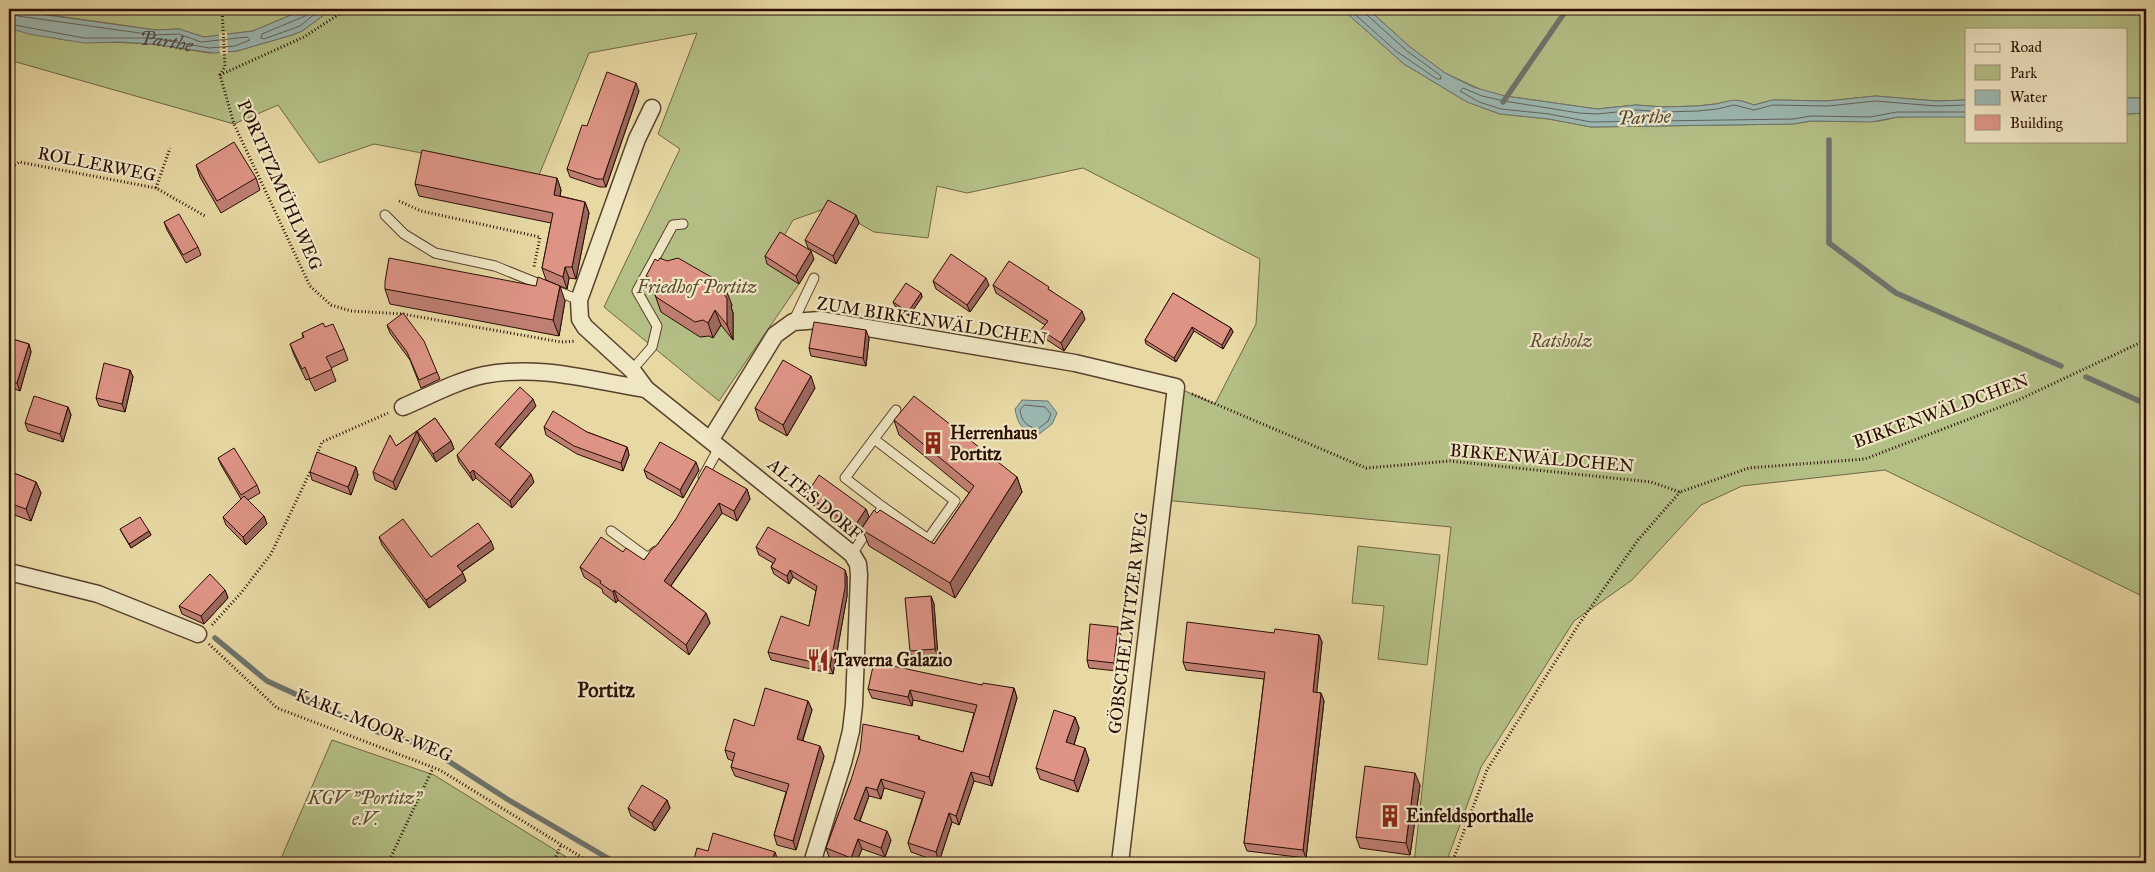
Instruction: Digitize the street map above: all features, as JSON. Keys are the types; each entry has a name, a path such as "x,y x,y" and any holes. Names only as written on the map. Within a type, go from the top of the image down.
{"street":[{"name":"ALTES DORF","path":"652,108 637,139 579,300 580,319 598,340 632,370 646,389 852,554 858,564 854,705 851,731 812,863"},
{"name":"ZUM BIRKENWÄLDCHEN","path":"715,443 775,335 793,322 820,320 1075,363 1176,387"},
{"name":"ALTES DORF","path":"403,407 468,379 497,373 549,372 646,389"},
{"name":"GÖBSCHELWITZER WEG","path":"1120,863 1176,387"},
{"path":"9,572 98,594 198,634"}],"lane":[{"path":"386,215 404,234 435,252 495,266 579,300"},
{"path":"632,370 652,347 657,326 637,291 673,225 683,224"},
{"path":"793,322 814,278"},
{"path":"874,438 956,501 928,539 845,478 874,438 896,410"},
{"path":"698,486 715,443"},
{"path":"852,554 883,507"},
{"path":"611,531 645,556 650,556 656,552 660,546"}],"path":[{"path":"220,75 224,66 222,9"},
{"path":"220,75 304,37 347,9"},
{"name":"PORTITZMÜHLWEG","path":"220,75 234,124 310,286 331,305 351,312 403,314 561,342 598,340"},
{"path":"156,188 170,148"},
{"name":"ROLLERWEG","path":"9,169 19,162 156,188 205,216"},
{"path":"399,201 420,212 540,237 532,281"},
{"name":"BIRKENWÄLDCHEN","path":"1452,863 1487,770 1579,624 1638,540 1680,492 1749,468 1865,458 2016,401 2146,340"},
{"name":"BIRKENWÄLDCHEN","path":"1176,387 1366,468 1450,461 1651,482 1680,492"},
{"path":"198,634 214,624 271,554 310,474 322,442 403,407"},
{"name":"KARL-MOOR-WEG","path":"198,634 277,708 433,768 590,863"},
{"path":"388,863 433,768"},
{"path":"553,863 562,845"}],"green space":[{"path":"9,9 305,9 253,31 204,37 179,29 156,30"},
{"name":"Ratsholz","path":"332,9 1342,9 1404,64 1467,102 1500,114 1549,119 1591,127 1793,124 1811,121 1879,121 1898,117 1957,116 1965,117 1965,142 2128,142 2128,114 2146,113 2146,598 1885,470 1742,486 1701,505 1632,580 1574,621 1481,767 1446,863 1414,863 1451,527 1163,500 1176,387 1215,404 1256,324 1260,259 1083,168 967,193 937,186 928,238 874,232 830,207 793,220 768,264 799,284 719,401 604,307 680,149 658,134 697,33 589,53 539,175 374,144 319,163 278,105 234,124 9,60 9,28 65,40 153,44 209,53 237,51 302,31"},
{"path":"1368,9 2135,9 2146,25 2146,98 2128,98 2128,28 1965,28 1965,100 1937,101 1875,96 1827,101 1773,100 1754,105 1742,101 1697,106 1663,107 1636,105 1597,109 1505,96 1484,91 1445,73 1410,47"},
{"path":"1358,546 1440,555 1427,665 1378,659 1384,606 1352,603"},
{"name":"KGV \"Portitz\" e.V.","path":"332,740 434,775 576,863 279,863"}],"water":[{"name":"Parthe","path":"305,9 332,9 302,31 292,35 237,51 214,53 153,44 119,42 84,43 29,34 9,28 9,10 156,30 179,29 204,37 253,31"},
{"name":"Parthe","path":"1342,9 1368,9 1410,47 1445,73 1473,87 1505,96 1597,109 1636,105 1663,107 1697,106 1733,100 1754,105 1773,100 1827,101 1875,96 1937,101 1965,100 1965,117 1898,117 1871,122 1811,121 1793,124 1591,127 1549,119 1500,114 1467,102 1404,64"},
{"path":"2128,98 2146,98 2146,113 2128,114"},
{"path":"1022,400 1048,401 1057,413 1052,424 1038,435 1024,429 1018,419 1015,409"}],"pier":[{"path":"227,32 228,54 220,55 219,33"}],"building":[{"path":"607,72 636,83 603,179 597,179 567,169 582,125 587,126"},
{"path":"234,142 256,178 217,201 196,165"},
{"path":"422,150 557,178 554,195 585,202 572,267 565,267 563,277 542,268 553,213 415,184"},
{"path":"828,200 856,215 833,256 805,240"},
{"path":"179,214 198,247 183,255 164,222"},
{"path":"780,232 811,251 796,276 765,256"},
{"path":"951,254 986,278 967,305 933,281"},
{"path":"389,258 536,286 538,277 560,286 553,320 385,289"},
{"path":"660,258 667,261 678,258 720,282 722,288 726,290 724,295 727,298 727,325 715,310 708,323 703,320 695,322 656,297 649,277 646,276 655,259 658,261"},
{"path":"1009,261 1082,311 1061,343 1041,330 1048,321 993,285"},
{"path":"906,283 921,293 908,312 893,302"},
{"path":"1173,293 1231,328 1222,345 1192,327 1174,358 1145,340"},
{"path":"403,313 424,341 437,372 419,380 407,352 387,325"},
{"path":"814,322 866,330 863,358 809,348"},
{"path":"323,323 325,327 333,324 344,349 326,357 332,369 310,379 305,367 302,369 290,344 304,337 302,333"},
{"path":"9,338 29,344 17,383 9,380"},
{"path":"783,360 811,376 783,425 755,408"},
{"path":"104,363 130,370 122,404 96,398"},
{"path":"520,387 533,399 495,444 531,474 510,501 473,470 470,473 457,455"},
{"path":"34,396 68,407 60,434 25,423"},
{"path":"914,396 1017,477 950,583 862,528 874,510 877,513 880,510 934,544 974,486 894,420"},
{"path":"553,411 587,432 627,447 621,463 574,446 544,427"},
{"path":"435,418 451,441 433,454 417,431 393,482 373,472 390,435 396,446"},
{"path":"660,442 696,462 680,490 644,470"},
{"path":"234,448 257,485 241,495 218,458"},
{"path":"317,452 356,467 348,487 310,472"},
{"path":"706,466 747,489 734,511 719,503 664,581 706,613 686,645 614,590 613,592 600,583 601,581 580,567 601,537 623,552 626,548 644,560 676,519"},
{"path":"9,471 36,482 26,509 9,503"},
{"path":"819,475 866,509 854,527 806,495"},
{"path":"244,496 264,516 243,537 223,517"},
{"path":"140,517 149,531 129,544 120,529"},
{"path":"403,519 431,557 478,523 491,541 457,566 463,573 426,600 379,537"},
{"path":"768,527 845,570 845,588 830,666 768,652 781,616 809,626 817,586 790,570 787,576 771,567 776,559 756,547"},
{"path":"210,574 225,590 201,616 179,606"},
{"path":"931,596 935,649 910,651 905,598"},
{"path":"1187,622 1274,633 1275,629 1319,635 1313,692 1321,693 1303,850 1244,843 1265,672 1183,662"},
{"path":"1090,624 1118,627 1114,663 1087,660"},
{"path":"874,662 982,685 983,683 1014,688 989,777 971,772 956,816 949,813 936,852 908,843 925,792 881,779 877,790 866,787 854,819 887,831 881,848 858,839 851,858 826,848 860,751 863,724 919,736 918,739 963,752 977,705 910,690 908,697 868,689"},
{"path":"765,688 808,701 797,739 820,746 793,841 774,835 789,784 731,767 735,753 725,750 734,719 754,726"},
{"path":"1054,710 1075,717 1066,742 1085,748 1074,781 1036,768"},
{"name":"Einfeldsporthalle","path":"1365,766 1415,773 1406,843 1356,837"},
{"path":"642,785 667,800 652,823 628,808"},
{"path":"713,833 775,852 771,863 693,863 697,848 708,851"}],"waterway":[{"path":"1503,102 1567,9"},
{"path":"1829,140 1829,243 1896,293 2061,366"},
{"path":"2086,377 2146,404"},
{"path":"215,638 267,681 378,732 410,741 439,755 507,799 616,863"}],"place":[{"name":"Herrenhaus Portitz","path":"933,443"},
{"name":"Taverna Galazio","path":"818,660"},
{"name":"Einfeldsporthalle","path":"1390,816"}],"district":[{"name":"Portitz","path":"606,690"}],"park label":[{"name":"Friedhof Portitz","path":"697,287"}]}
